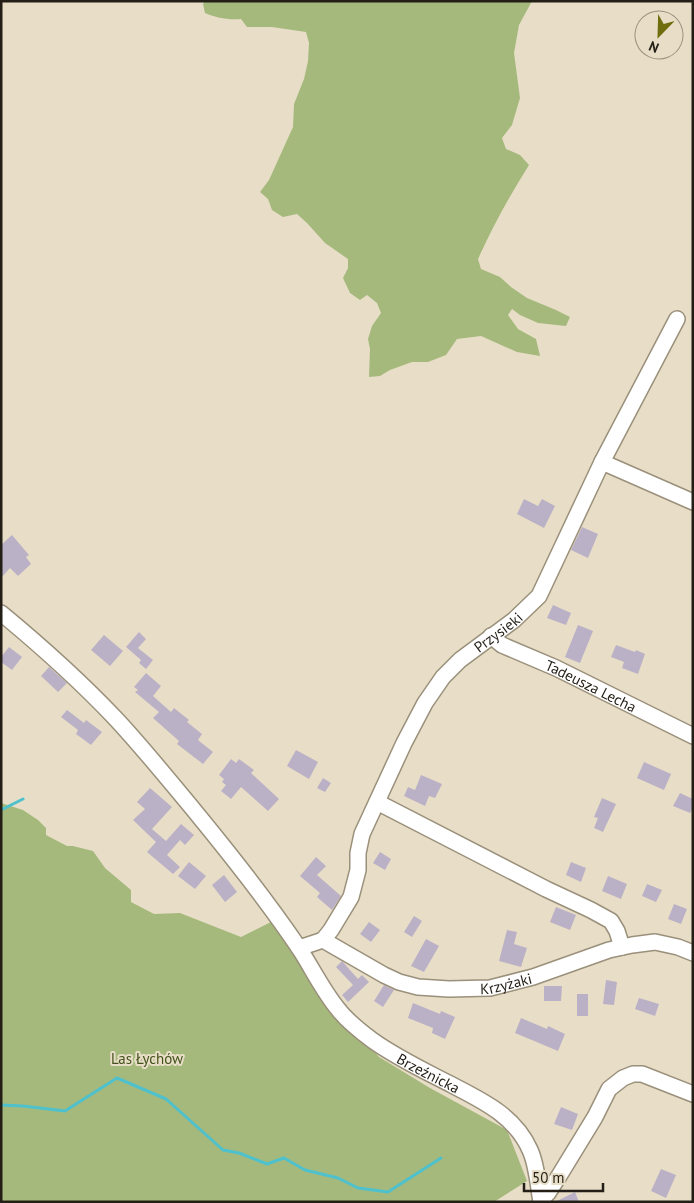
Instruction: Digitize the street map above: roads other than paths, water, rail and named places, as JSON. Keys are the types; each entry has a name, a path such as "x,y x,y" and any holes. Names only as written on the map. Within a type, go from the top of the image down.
{"street":[{"name":"Przysieki","path":"323,940 336,923 351,897 358,870 358,853 362,834 404,743 425,703 443,677 460,660 514,620 539,596 602,462 677,319"},
{"path":"602,462 693,502"},
{"name":"Brzeźnicka","path":"1,613 54,659 115,718 137,743 256,887 299,948 338,1009 347,1019 366,1035 402,1059 496,1109 515,1125 530,1151 541,1201"},
{"name":"Tadeusza Lecha","path":"491,636 502,645 556,668 693,736"},
{"path":"377,802 537,885 591,910 611,922 617,931 622,947"},
{"path":"299,948 323,940"},
{"name":"Krzyżaki","path":"323,940 399,982 418,987 449,990 490,988 533,977 609,950 632,945 655,942 678,947 693,953"},
{"path":"541,1201 548,1194 595,1117 609,1089 623,1078 633,1074 642,1074 693,1094"}],"waterway":[{"path":"1,810 23,799"},
{"path":"1,1105 65,1111 117,1078 166,1099 223,1150 239,1153 267,1164 284,1158 305,1170 338,1178 358,1188 388,1192 441,1158"}],"park label":[{"name":"Las Łychów","path":"147,1058"}]}
